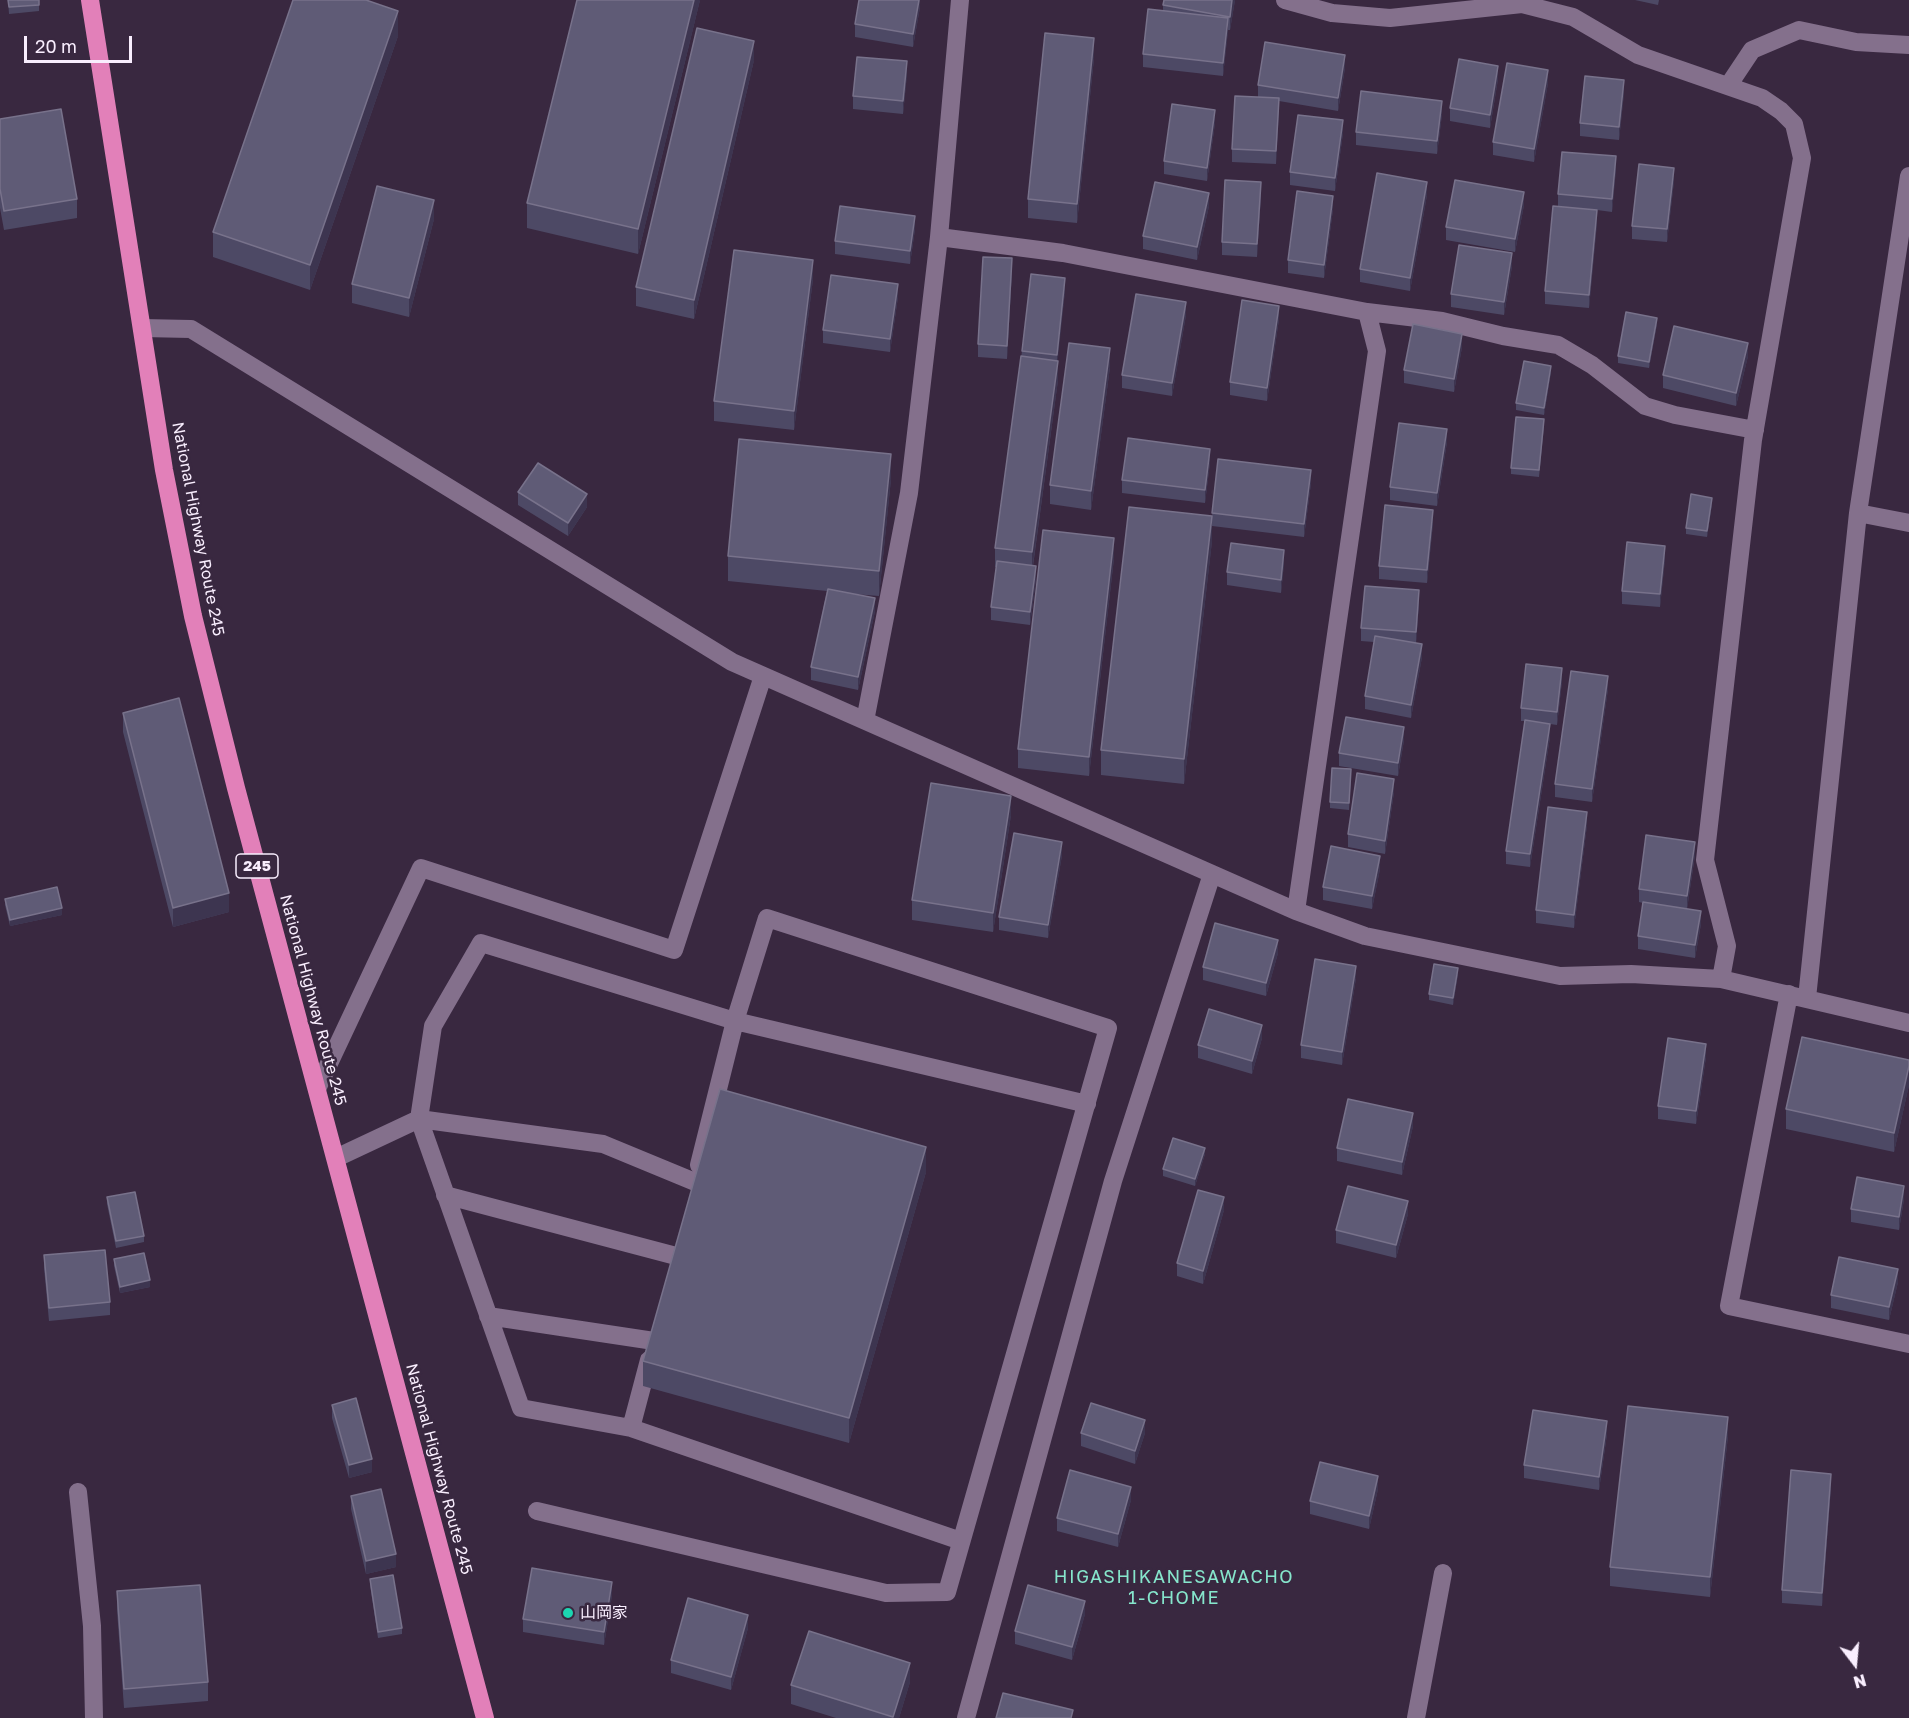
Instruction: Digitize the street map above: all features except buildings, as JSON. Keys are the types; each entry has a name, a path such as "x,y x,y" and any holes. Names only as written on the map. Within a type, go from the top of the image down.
{"highway":[{"name":"National Highway Route 245","path":"90,0 164,470 193,616 239,799 485,1718"}],"street":[{"path":"865,721 909,493 939,237 960,0"},
{"path":"1285,0 1332,13 1390,18 1522,4 1573,16 1638,55 1762,98 1781,111 1794,124 1802,158 1755,430 1705,860 1726,946 1721,979"},
{"path":"1728,86 1752,50 1799,30 1856,42 1909,45"},
{"path":"1909,176 1858,513 1798,996 1729,1306 1909,1344"},
{"path":"939,237 1063,254 1367,312 1442,321 1503,336 1558,345 1592,365 1646,406 1675,415 1755,430"},
{"path":"1296,911 1377,351 1367,312"},
{"path":"142,328 191,329 732,662 1296,911 1365,936 1560,976 1631,974 1721,979 1909,1023"},
{"path":"1858,513 1909,523"},
{"path":"317,1089 421,868 674,950 763,676"},
{"path":"966,1718 1113,1181 1212,874"},
{"path":"537,1511 886,1593 947,1592 1108,1028 767,918 735,1021 689,1203"},
{"path":"961,1541 631,1428 521,1408 418,1119 433,1026 482,943 735,1021 1087,1104"},
{"path":"336,1158 418,1119 603,1144 695,1182"},
{"path":"445,1195 676,1256"},
{"path":"670,1277 681,1235"},
{"path":"488,1316 654,1341"},
{"path":"631,1428 659,1320"},
{"path":"78,1492 92,1626 94,1718"},
{"path":"1416,1718 1443,1573"}],"place":[{"name":"山岡家","path":"568,1613"}],"district":[{"name":"HIGASHIKANESAWACHO 1-CHOME","path":"1174,1587"}]}
